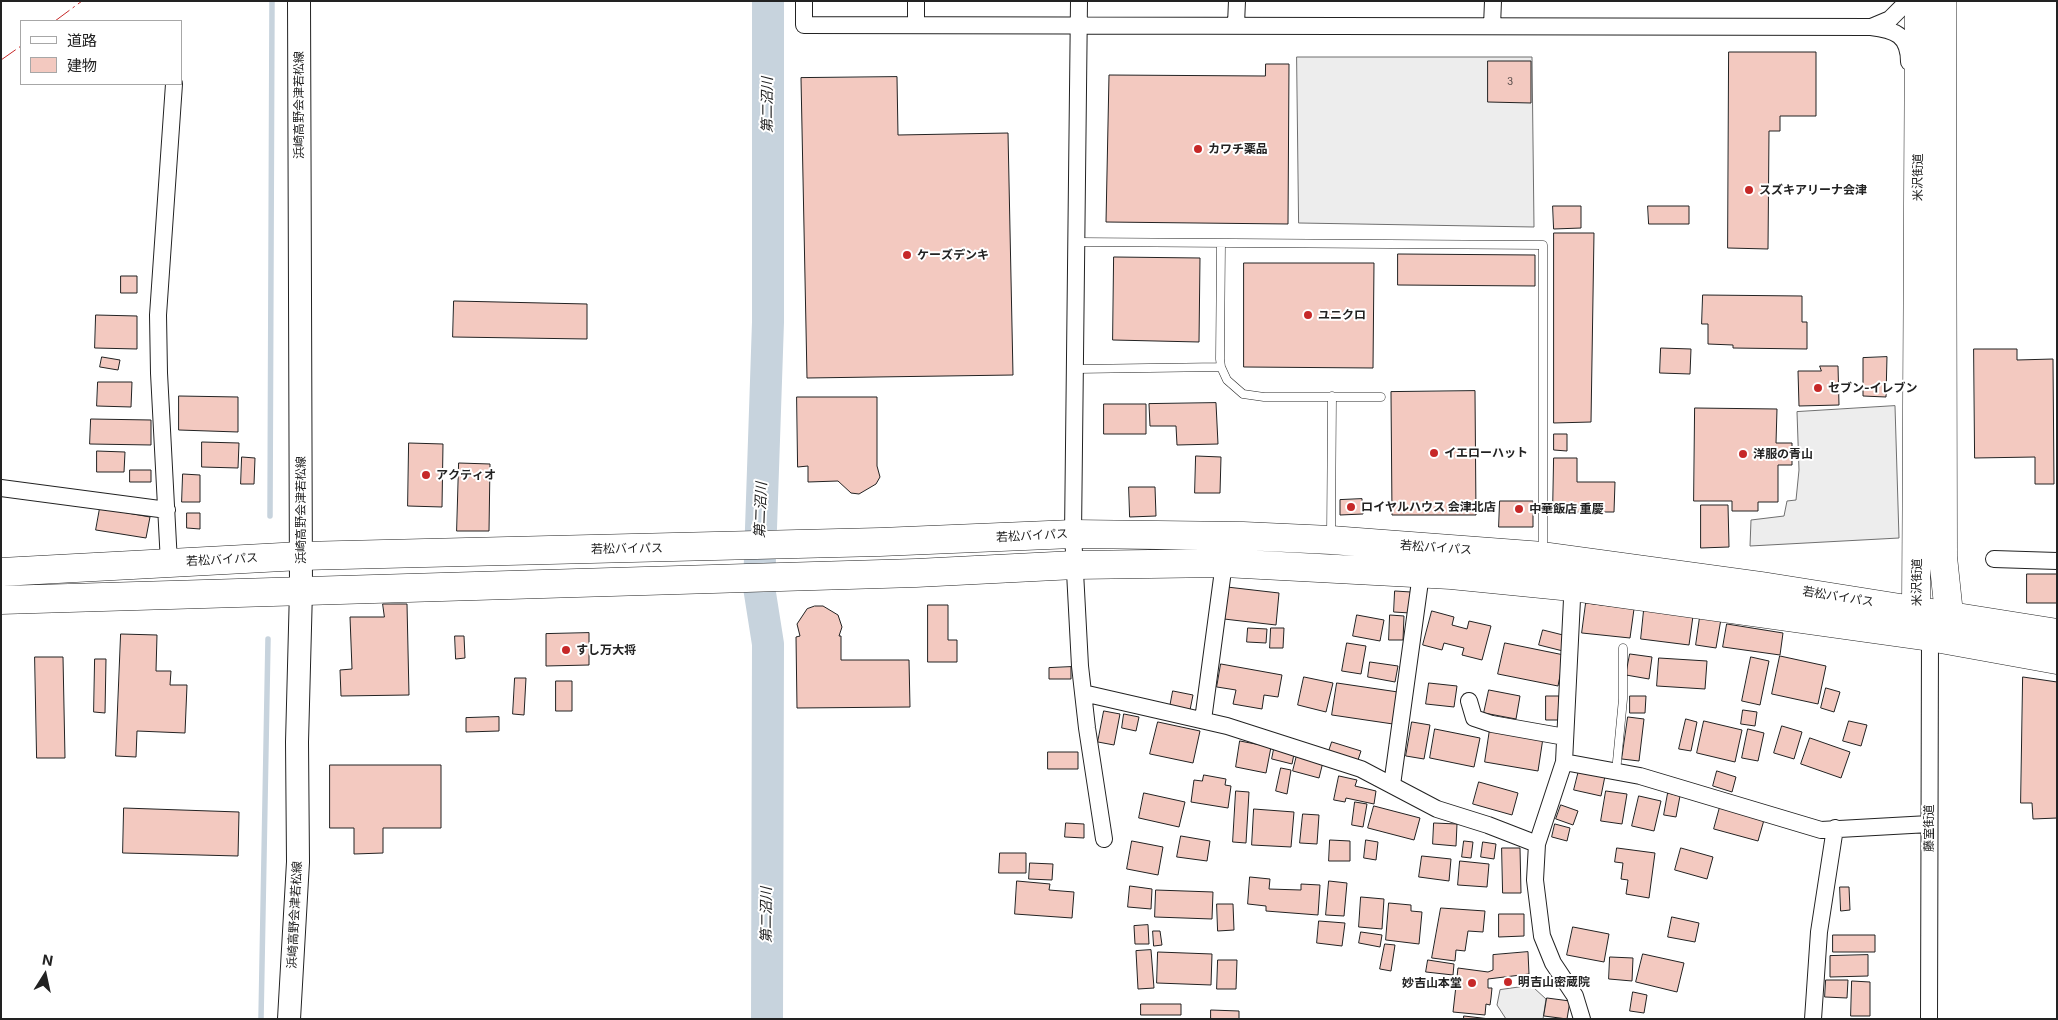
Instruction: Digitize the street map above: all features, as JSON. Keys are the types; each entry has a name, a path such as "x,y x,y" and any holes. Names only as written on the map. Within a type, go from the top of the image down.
{"highway":[{"name":"米沢街道","path":"1919,1 1916,609 1930,637"},
{"name":"米沢街道","path":"1942,1 1943,557 1949,614"},
{"name":"若松バイパス","path":"1,572 301,556 793,545 1073,534 1330,540 1543,556 1573,574 2057,660"},
{"name":"若松バイパス","path":"1,600 792,576 1075,565 1224,563 1421,574 1573,574 1916,609 2057,633"},
{"path":"1930,637 1949,614"}],"main road":[{"name":"浜崎高野会津若松線","path":"289,1019 298,862 297,742 301,590 299,1"}],"street":[{"path":"804,1 804,25 1236,24 1871,27 1888,29 1897,33 1906,42 1909,54 1910,113 1919,151"},
{"path":"916,1 916,25"},
{"path":"1079,1 1073,534 1083,693 1104,839"},
{"path":"1236,1 1236,24"},
{"path":"1492,26 1493,1"},
{"path":"1871,27 1890,18 1908,1"},
{"path":"170,563 159,373 158,315 174,85"},
{"path":"1,488 167,510"},
{"path":"1994,559 2057,561"},
{"path":"1204,720 1224,563"},
{"path":"1392,785 1421,574"},
{"path":"1573,574 1564,762 1537,844 1534,880 1542,936 1553,963 1575,996 1582,1019"},
{"name":"藤室街道","path":"1929,1019 1930,637"},
{"path":"1083,693 1204,720 1361,769 1437,809 1488,825 1537,844"},
{"path":"1469,701 1474,718 1492,724 1565,737"},
{"path":"1564,762 1640,776 1821,830 1929,824"},
{"path":"1813,1019 1819,932 1835,828"}],"lane":[{"path":"1076,242 1543,245 1543,556"},
{"path":"1220,243 1221,367 1227,380 1243,394 1264,397 1381,397"},
{"path":"1076,369 1221,367"},
{"path":"1330,540 1332,396"},
{"path":"1616,772 1623,699 1622,648"}],"shaded area":[{"path":"1297,57 1532,57 1534,227 1299,223"},
{"path":"1895,406 1899,538 1750,546 1751,520 1784,516 1787,501 1796,500 1799,470 1797,412"},
{"path":"1527,986 1534,988 1546,999 1543,1019 1506,1019 1497,1005 1500,990"}],"building":[{"name":"スズキアリーナ会津","path":"1729,52 1816,52 1816,116 1780,116 1780,131 1769,131 1768,249 1728,248"},
{"path":"1488,61 1531,61 1531,103 1488,102"},
{"name":"カワチ薬品","path":"1266,64 1289,64 1288,224 1106,222 1109,75 1265,76"},
{"name":"ケーズデンキ","path":"897,77 898,135 1008,133 1013,375 807,378 801,78"},
{"path":"1553,206 1581,206 1581,228 1554,229"},
{"path":"1648,206 1689,206 1689,224 1649,224"},
{"path":"1554,233 1594,233 1591,422 1554,423"},
{"path":"1398,254 1535,255 1535,286 1398,285"},
{"path":"1114,257 1200,258 1199,342 1113,340"},
{"name":"ユニクロ","path":"1244,263 1374,263 1373,368 1244,367"},
{"path":"121,276 137,276 137,293 121,293"},
{"path":"1703,295 1802,296 1802,322 1807,322 1807,349 1733,348 1733,345 1708,344 1708,324 1702,324"},
{"path":"454,301 587,304 587,339 453,337"},
{"path":"96,315 137,316 137,349 95,348"},
{"path":"1661,348 1691,349 1690,374 1660,373"},
{"path":"1974,349 2017,349 2017,360 2053,359 2054,484 2035,484 2035,457 1975,458"},
{"path":"102,357 120,360 118,370 100,367"},
{"path":"1887,357 1886,397 1863,396 1863,358"},
{"name":"セブン-イレブン","path":"1820,366 1838,366 1839,405 1799,406 1798,371 1821,371"},
{"path":"98,382 132,382 131,407 97,406"},
{"name":"イエローハット","path":"1475,391 1476,515 1392,515 1391,392"},
{"path":"179,396 238,397 238,432 179,430"},
{"path":"797,397 877,397 877,466 880,477 876,484 859,494 851,493 838,481 808,482 808,466 798,467"},
{"path":"1216,403 1218,444 1177,445 1176,426 1150,426 1149,404"},
{"path":"1104,404 1146,404 1146,434 1104,434"},
{"name":"洋服の青山","path":"1695,408 1777,409 1776,443 1792,443 1792,465 1778,465 1778,502 1758,502 1758,511 1732,511 1732,501 1694,501"},
{"path":"91,419 151,420 151,445 90,444"},
{"path":"1554,434 1567,434 1567,451 1554,450"},
{"path":"202,442 239,443 238,468 202,467"},
{"name":"アクティオ","path":"409,443 443,444 442,507 408,506"},
{"path":"97,451 125,452 124,472 97,472"},
{"path":"1196,456 1221,457 1220,493 1195,493"},
{"path":"242,457 255,458 254,484 241,484"},
{"path":"1554,458 1577,458 1577,482 1615,482 1614,512 1553,512"},
{"path":"459,463 490,464 489,531 457,531"},
{"path":"130,470 151,470 151,482 130,482"},
{"path":"183,474 200,475 200,502 182,502"},
{"path":"1129,487 1155,487 1156,516 1130,517"},
{"name":"ロイヤルハウス 会津北店","path":"1362,499 1363,514 1340,515 1340,500"},
{"path":"1500,501 1533,501 1533,527 1499,527"},
{"path":"1701,505 1728,505 1729,547 1701,548"},
{"path":"100,508 150,517 146,538 96,530"},
{"path":"187,513 200,513 200,529 187,528"},
{"path":"2027,574 2057,574 2057,603 2027,603"},
{"path":"1227,587 1279,593 1276,625 1224,619"},
{"path":"1395,591 1411,592 1410,613 1394,612"},
{"path":"1586,603 1634,609 1630,638 1582,633"},
{"path":"383,604 407,604 409,695 341,696 340,670 352,669 350,617 384,617"},
{"path":"928,605 948,605 948,640 957,640 957,662 928,662"},
{"path":"823,606 838,615 842,627 839,636 841,636 841,660 909,660 910,707 797,708 796,637 800,636 797,624 807,609"},
{"path":"1644,610 1693,616 1689,645 1641,639"},
{"path":"1432,611 1454,617 1452,625 1467,629 1469,621 1491,626 1482,660 1462,655 1464,648 1444,643 1442,650 1423,645"},
{"path":"1357,615 1384,620 1380,641 1353,636"},
{"path":"1390,615 1404,616 1403,640 1389,640"},
{"path":"1700,617 1721,619 1716,648 1696,645"},
{"path":"1727,624 1783,633 1780,655 1723,647"},
{"path":"1248,628 1267,629 1266,643 1247,642"},
{"path":"1271,628 1284,628 1283,648 1270,648"},
{"path":"1543,630 1567,636 1563,651 1539,645"},
{"path":"589,633 589,665 546,666 546,634"},
{"path":"121,634 157,635 156,671 171,671 170,685 187,685 185,733 137,731 136,757 116,756"},
{"path":"455,636 464,636 465,658 456,659"},
{"path":"1347,643 1366,646 1361,674 1342,671"},
{"path":"1505,643 1564,655 1558,686 1498,674"},
{"path":"1630,654 1652,657 1649,679 1626,675"},
{"path":"1780,656 1826,666 1818,704 1772,694"},
{"path":"35,657 63,657 65,758 37,758"},
{"path":"1751,657 1769,661 1760,705 1742,701"},
{"path":"1659,658 1707,661 1705,689 1657,686"},
{"path":"95,659 106,659 105,713 94,712"},
{"path":"1370,662 1398,666 1395,682 1368,677"},
{"path":"1221,664 1282,675 1278,697 1264,695 1262,709 1233,704 1236,690 1217,687"},
{"path":"1071,667 1071,679 1049,679 1049,668"},
{"path":"1304,677 1333,683 1326,712 1298,705"},
{"path":"2023,677 2057,682 2057,818 2033,819 2032,803 2021,803"},
{"path":"515,678 526,678 524,715 513,714"},
{"path":"556,681 572,681 572,711 556,711"},
{"path":"1337,683 1398,692 1393,724 1332,715"},
{"path":"1429,683 1457,686 1454,707 1426,704"},
{"path":"1826,688 1840,692 1834,712 1821,708"},
{"path":"1489,690 1520,696 1516,719 1484,713"},
{"path":"1173,691 1193,695 1190,710 1170,707"},
{"path":"1546,696 1559,696 1558,720 1546,720"},
{"path":"1630,696 1646,696 1645,713 1630,713"},
{"path":"1743,710 1757,712 1755,726 1741,724"},
{"path":"1104,711 1120,714 1114,745 1098,742"},
{"path":"1124,714 1139,717 1136,731 1122,728"},
{"path":"499,717 499,731 466,732 466,718"},
{"path":"1628,717 1644,719 1639,761 1622,759"},
{"path":"1686,719 1697,722 1691,751 1679,749"},
{"path":"1704,721 1742,730 1735,762 1697,753"},
{"path":"1849,721 1867,725 1861,746 1843,741"},
{"path":"1158,722 1200,731 1193,763 1150,754"},
{"path":"1412,722 1430,725 1424,759 1406,756"},
{"path":"1782,726 1802,732 1794,759 1774,753"},
{"path":"1435,729 1480,738 1474,767 1430,758"},
{"path":"1490,729 1543,738 1538,771 1485,762"},
{"path":"1748,729 1764,733 1758,761 1742,758"},
{"path":"1810,738 1850,752 1841,778 1801,764"},
{"path":"1240,741 1271,747 1266,773 1236,767"},
{"path":"1332,742 1361,751 1357,763 1328,754"},
{"path":"1274,749 1294,754 1292,764 1272,759"},
{"path":"1048,752 1078,752 1078,769 1048,769"},
{"path":"1297,755 1323,762 1319,778 1293,771"},
{"path":"330,765 441,765 441,828 383,828 383,853 354,854 354,828 330,828"},
{"path":"1281,768 1291,770 1287,794 1276,791"},
{"path":"1579,770 1605,776 1601,796 1574,790"},
{"path":"1717,771 1736,777 1732,792 1713,786"},
{"path":"1204,775 1226,779 1225,785 1231,786 1228,808 1191,802 1194,780 1202,781"},
{"path":"1339,776 1357,780 1355,786 1376,791 1374,804 1346,798 1345,802 1334,800"},
{"path":"1479,782 1518,793 1512,815 1473,804"},
{"path":"1236,791 1249,792 1246,843 1233,842"},
{"path":"1606,791 1627,794 1622,824 1601,821"},
{"path":"1144,793 1185,802 1179,827 1139,818"},
{"path":"1668,793 1680,796 1676,817 1664,815"},
{"path":"1639,796 1661,801 1654,831 1632,826"},
{"path":"1355,802 1367,804 1363,827 1352,825"},
{"path":"1561,805 1578,811 1573,825 1556,819"},
{"path":"1374,806 1420,818 1414,840 1368,828"},
{"path":"1720,807 1764,820 1758,841 1714,829"},
{"path":"124,808 239,812 238,856 123,853"},
{"path":"1254,809 1294,812 1291,847 1252,845"},
{"path":"1303,814 1319,815 1317,844 1300,843"},
{"path":"1066,823 1084,824 1084,838 1065,837"},
{"path":"1434,823 1457,824 1456,846 1433,844"},
{"path":"1555,824 1570,828 1567,841 1552,837"},
{"path":"1181,836 1210,841 1207,861 1177,857"},
{"path":"1330,840 1350,841 1350,861 1329,861"},
{"path":"1366,840 1378,842 1376,860 1364,858"},
{"path":"1132,841 1163,847 1158,875 1127,869"},
{"path":"1464,841 1473,842 1471,858 1462,857"},
{"path":"1483,842 1496,844 1494,859 1481,857"},
{"path":"1502,848 1520,848 1521,893 1503,893"},
{"path":"1617,848 1655,853 1649,898 1626,894 1628,880 1621,879 1623,863 1615,862"},
{"path":"1681,848 1713,857 1707,879 1675,870"},
{"path":"1000,853 1026,853 1026,873 999,873"},
{"path":"1422,856 1451,859 1449,881 1419,877"},
{"path":"1460,861 1489,864 1487,887 1458,885"},
{"path":"1030,863 1053,864 1052,880 1029,879"},
{"path":"1250,877 1270,879 1269,889 1301,890 1301,884 1320,885 1318,915 1266,911 1266,906 1248,904"},
{"path":"1017,881 1050,884 1049,890 1074,892 1072,918 1015,914"},
{"path":"1329,881 1347,883 1344,916 1326,915"},
{"path":"1130,886 1152,889 1151,909 1128,907"},
{"path":"1840,887 1849,887 1850,910 1841,911"},
{"path":"1156,890 1213,892 1212,919 1155,917"},
{"path":"1361,897 1384,899 1382,929 1359,927"},
{"path":"1389,903 1411,905 1411,911 1422,912 1419,944 1386,940"},
{"path":"1217,904 1233,904 1234,930 1218,931"},
{"path":"1441,908 1485,911 1483,932 1468,931 1465,951 1456,950 1455,961 1432,958"},
{"path":"1499,914 1524,914 1524,936 1499,937"},
{"path":"1672,917 1699,923 1695,942 1668,937"},
{"path":"1319,921 1345,923 1342,946 1317,943"},
{"path":"1148,925 1149,944 1135,944 1134,926"},
{"path":"1573,927 1609,934 1604,962 1567,955"},
{"path":"1153,931 1160,931 1162,945 1154,946"},
{"path":"1361,932 1382,935 1380,947 1359,943"},
{"path":"1833,935 1875,935 1875,952 1833,952"},
{"path":"1385,944 1395,945 1391,971 1380,969"},
{"path":"1151,950 1154,988 1138,989 1136,951"},
{"path":"1158,952 1212,954 1211,985 1157,983"},
{"name":"妙吉山本堂","path":"1528,952 1529,974 1488,979 1488,988 1492,988 1490,1005 1486,1004 1485,1015 1453,1012 1458,968 1488,972 1493,970 1493,955"},
{"path":"1643,954 1684,963 1677,992 1636,982"},
{"path":"1868,955 1868,976 1830,977 1830,956"},
{"path":"1610,957 1633,958 1632,981 1609,979"},
{"path":"1218,960 1237,960 1236,989 1217,989"},
{"path":"1428,960 1454,964 1453,975 1426,972"},
{"path":"1826,980 1848,980 1847,998 1825,997"},
{"path":"1852,981 1870,982 1870,1016 1851,1016"},
{"path":"1633,992 1647,995 1644,1013 1630,1011"},
{"path":"1547,998 1570,1001 1567,1019 1544,1016"},
{"path":"1141,1004 1181,1004 1181,1015 1141,1015"},
{"path":"1211,1010 1239,1011 1239,1019 1211,1019"},
{"path":"1464,1016 1490,1019 1464,1019"}],"waterway":[{"path":"270,516 272,1"},
{"name":"第二沼川","path":"767,1019 768,644 759,587 768,322 768,1"},
{"path":"261,1019 268,639"}],"power":[{"path":"56,20 82,1"},
{"path":"1,60 20,47"}],"place":[{"name":"カワチ薬品","path":"1198,149"},
{"name":"スズキアリーナ会津","path":"1749,190"},
{"name":"ケーズデンキ","path":"907,255"},
{"name":"ユニクロ","path":"1308,315"},
{"name":"セブン-イレブン","path":"1818,388"},
{"name":"イエローハット","path":"1434,453"},
{"name":"洋服の青山","path":"1743,454"},
{"name":"アクティオ","path":"426,475"},
{"name":"ロイヤルハウス 会津北店","path":"1351,507"},
{"name":"中華飯店 重慶","path":"1519,509"},
{"name":"すし万大将","path":"566,650"},
{"name":"明吉山密蔵院","path":"1508,982"},
{"name":"妙吉山本堂","path":"1472,983"}]}
